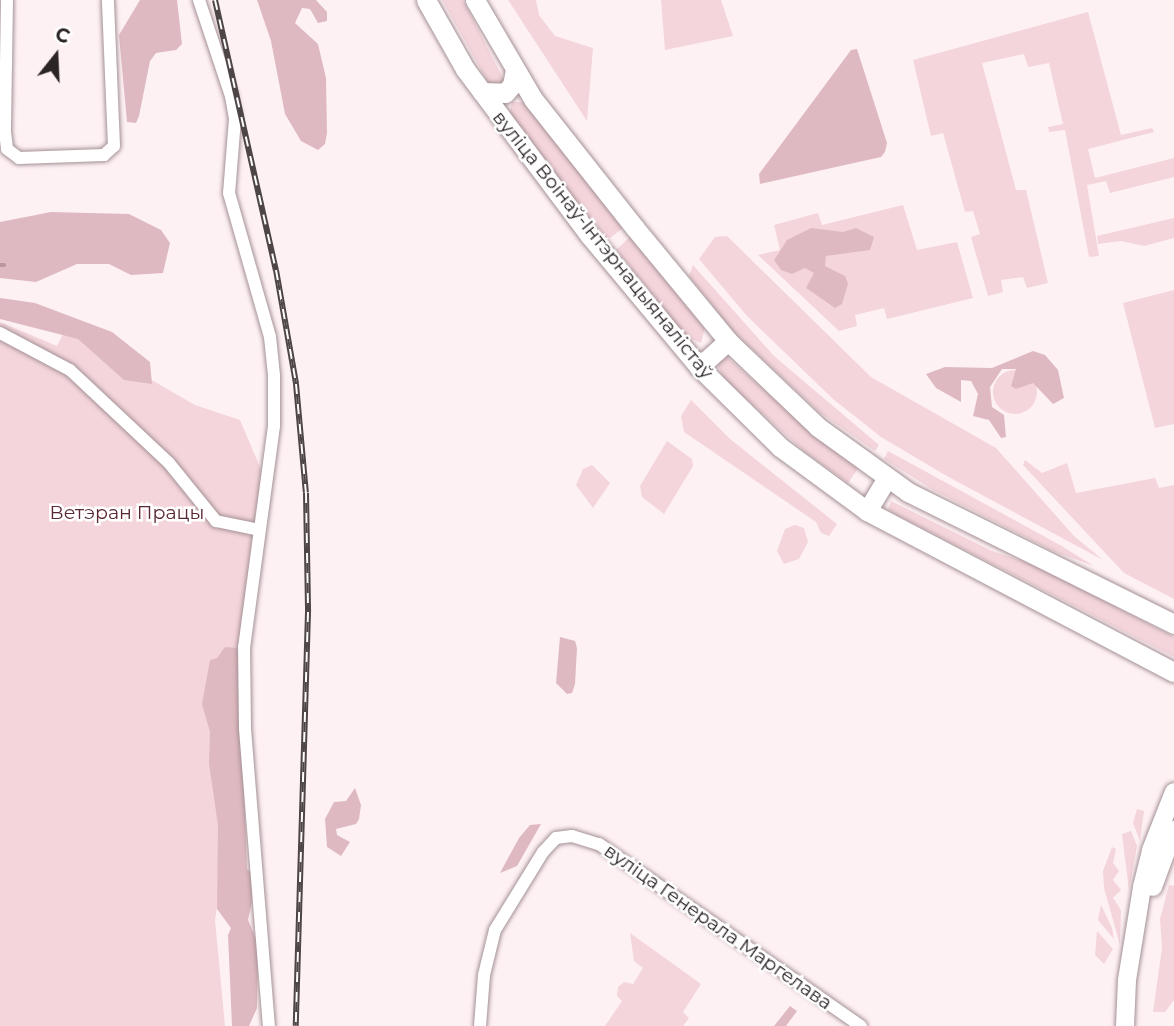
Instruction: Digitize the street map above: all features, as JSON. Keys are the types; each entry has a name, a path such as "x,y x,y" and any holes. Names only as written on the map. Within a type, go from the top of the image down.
{"main road":[{"name":"вуліца Воінаў-Інтэрнацыяналістаў","path":"426,0 502,121 699,368 780,447 867,511 1174,672"},
{"name":"вуліца Воінаў-Інтэрнацыяналістаў","path":"475,0 533,99 728,341 818,427 887,478 997,538 1174,624"},
{"path":"482,92 505,93 512,86 514,70"},
{"path":"502,121 504,106 511,99 533,99"},
{"path":"699,368 728,341"},
{"path":"867,511 887,478"},
{"path":"1125,1026 1127,980 1142,887 1151,849 1174,793"},
{"path":"1137,1026 1143,939 1153,889 1174,830"}],"street":[{"path":"7,0 5,132 10,155 19,158 110,151 116,140 108,0"},
{"path":"199,0 231,96 235,119 229,193 270,337 274,426 246,612 245,729 269,1026"},
{"path":"0,333 70,370 169,463 216,521 259,530"},
{"name":"вуліца Генерала Маргелава","path":"480,1026 484,975 495,930 543,852 556,838 572,836 599,844 861,1026"}],"green space":[{"path":"442,0 463,0 506,84 489,84"},
{"path":"508,0 536,0 539,15 555,36 593,48 587,121"},
{"path":"661,0 721,0 733,36 665,50"},
{"path":"1088,12 1121,135 1152,128 1154,132 1088,149 1095,178 1174,158 1174,177 1110,193 1106,181 1087,185 1099,256 1089,257 1065,130 1049,132 1048,127 1063,124 1049,63 1028,67 1024,54 982,63 1016,190 1026,190 1048,283 1027,288 1023,277 1001,280 1003,292 988,296 971,237 980,234 973,211 965,212 943,133 931,136 913,60"},
{"path":"512,102 525,102 623,228 606,241 509,115"},
{"path":"903,205 917,250 957,242 973,298 887,319 884,308 855,315 857,326 839,331 758,255 780,250 774,225 818,213 822,225"},
{"path":"1174,218 1174,238 1144,246 1121,241 1098,244 1097,236"},
{"path":"727,236 871,377 996,448 1074,536 1103,560 945,475 881,437 833,399 747,316 699,259 715,237"},
{"path":"630,237 705,327 701,343 687,337 616,250"},
{"path":"693,265 774,356 879,445 875,451 819,412 733,331 689,276"},
{"path":"1174,290 1174,424 1155,428 1123,303"},
{"name":"Ветэран Працы","path":"0,322 57,346 65,330 195,405 240,420 262,472 251,544 238,765 215,920 225,1026 0,1026"},
{"path":"726,356 815,436 859,467 848,483 805,452 723,378 717,363"},
{"path":"1015,370 1024,371 1031,376 1036,383 1036,401 1031,408 1024,413 1015,414 1006,413 999,408 994,401 993,392 994,383 999,376 1006,371"},
{"path":"691,400 730,439 837,524 829,536 821,533 816,522 684,432 681,416"},
{"path":"667,441 692,459 693,466 664,514 642,497 640,486"},
{"path":"888,451 1094,566 1055,552 933,490 884,459"},
{"path":"1025,460 1042,473 1067,463 1076,493 1155,478 1159,488 1174,485 1174,599 1124,573 1023,465"},
{"path":"592,465 610,483 593,508 576,485 583,469"},
{"path":"891,501 992,551 1032,564 1174,637 1174,657 893,513 888,509"},
{"path":"795,525 804,528 808,542 799,559 784,564 777,551 785,529"},
{"path":"1137,809 1144,811 1140,841 1133,823"},
{"path":"1131,831 1137,846 1129,890 1122,834"},
{"path":"1112,847 1116,849 1113,863 1119,871 1113,880 1121,890 1113,898 1121,910 1120,945 1104,888 1103,871"},
{"path":"1169,885 1174,886 1174,1000 1165,1012 1153,1012 1162,948 1160,919"},
{"path":"1101,905 1112,928 1114,939 1098,920"},
{"path":"1097,931 1113,949 1104,964 1095,955"},
{"path":"630,933 701,984 683,1012 689,1018 683,1026 605,1026 622,1001 617,996 618,987 624,982 633,984 643,968 634,961"}],"shaded area":[{"path":"140,0 177,0 182,44 176,50 156,53 150,61 136,123 127,122 119,35"},
{"path":"257,0 316,0 327,12 327,21 318,23 310,9 302,8 295,23 318,44 326,78 327,133 325,144 318,150 301,141 285,114 271,41"},
{"path":"857,49 887,143 885,152 881,157 760,184 759,174 851,50"},
{"path":"51,212 129,214 161,230 170,243 163,273 131,275 109,264 77,264 36,282 0,278 0,222"},
{"path":"811,228 843,232 856,228 874,237 870,250 826,256 825,266 845,276 848,284 842,304 835,308 806,288 814,273 805,268 792,274 781,270 774,260 787,240"},
{"path":"0,298 35,303 112,332 150,362 152,384 124,380 78,339 0,319"},
{"path":"1033,351 1045,355 1058,370 1064,398 1053,404 1033,383 1016,389 1011,386 1016,369 1002,369 990,387 992,407 1004,415 1006,437 1001,438 989,420 973,416 978,394 971,381 961,380 961,402 936,388 926,374 945,367 992,368"},
{"path":"560,637 575,641 577,648 575,684 572,693 567,694 556,683"},
{"path":"225,647 237,648 239,657 247,869 257,878 248,920 258,943 257,1008 249,1026 232,1026 228,935 231,928 217,909 218,825 209,764 210,732 202,704 210,660 217,658"},
{"path":"355,788 361,805 359,819 356,824 336,829 337,835 350,842 341,856 327,847 325,819 334,802 346,801"},
{"path":"541,824 517,866 500,873 519,838 530,825"},
{"path":"790,1006 797,1011 786,1026 774,1026"}],"railway":[{"path":"215,0 276,270 296,384 306,493 308,612 296,1026"}]}
